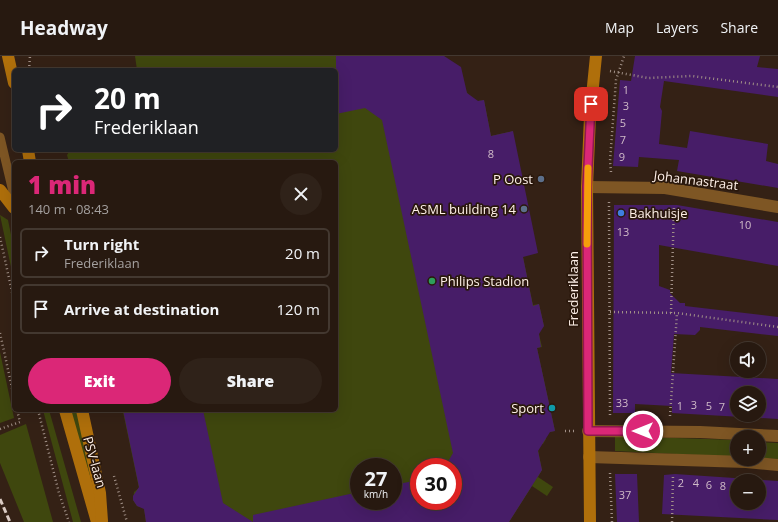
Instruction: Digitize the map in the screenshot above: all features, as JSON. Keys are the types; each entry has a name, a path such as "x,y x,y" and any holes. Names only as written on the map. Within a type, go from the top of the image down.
{"street":[{"path":"8,56 12,74"},
{"name":"Frederiklaan","path":"590,522 587,187 590,116 596,56"},
{"name":"Johannastraat","path":"587,187 676,190 778,207"},
{"path":"0,190 12,205"},
{"name":"PSV-laan","path":"66,412 97,522"},
{"name":"PSV-laan","path":"82,412 100,493 102,522"},
{"path":"588,431 669,431 778,436"},
{"path":"589,457 778,465"}],"lane":[{"path":"0,136 12,187"}],"path":[{"path":"29,68 30,56"},
{"path":"611,176 610,161 616,80 624,56"},
{"path":"619,73 648,78 692,76 778,88"},
{"path":"671,313 674,207 676,190"},
{"path":"609,199 610,425"},
{"path":"0,237 12,292"},
{"path":"610,312 677,313 778,327"},
{"path":"669,431 677,313"},
{"path":"0,333 12,388"},
{"path":"0,430 20,422 18,412"},
{"path":"39,412 69,522"},
{"path":"0,430 6,427"},
{"path":"672,522 673,460"},
{"path":"610,467 612,522"}],"green space":[{"name":"Philips Stadion","path":"135,56 444,56 473,102 484,100 491,136 513,131 523,257 533,305 539,304 544,326 538,330 542,347 537,348 555,431 545,433 546,439 543,444 537,445 542,470 538,477 553,487 547,496 532,486 509,522 146,522 144,508 137,506 133,500 134,492 139,488 123,412 338,412 338,160 68,160 67,155 69,152 338,152 338,68 137,68"},
{"path":"0,215 8,220 12,239 12,272"},
{"path":"0,352 14,418 0,423"},
{"path":"44,412 50,412 81,522 73,522"},
{"path":"69,412 77,412 93,476 87,481"},
{"path":"26,424 53,522 24,522 0,463 0,435"},
{"path":"615,436 730,440 730,457 615,451"},
{"path":"766,442 778,443 778,459 766,458"}],"building":[{"path":"336,56 444,56 461,67 467,93 478,101 484,100 491,136 513,131 538,253 523,257 533,306 539,304 544,326 539,334 541,347 537,348 555,431 550,432 538,451 542,470 509,522 253,522 253,515 350,494 350,510 402,510 402,483 410,482 410,510 462,510 462,458 450,458 453,453 382,120 365,108 338,114 338,68 336,68"},
{"path":"635,56 760,56 757,67 778,69 778,97 664,81 660,107 662,111 659,144 687,148 690,131 768,144 766,161 778,164 778,188 677,171 679,160 639,157 638,167 613,166 620,80 631,81"},
{"path":"614,205 677,205 778,222 778,266 659,245 659,286 670,290 670,293 680,303 685,303 685,306 778,317 778,336 700,327 700,330 695,335 674,334 671,373 730,376 730,378 778,379 778,419 766,418 766,386 730,386 730,416 672,413 672,406 635,404 635,413 613,413"},
{"path":"123,412 203,412 223,503 253,522 146,522 144,509 137,506 133,500 133,496 139,487"},
{"path":"615,474 637,474 639,522 617,522"},
{"path":"675,474 730,478 730,510 766,510 766,480 778,481 778,520 662,514 664,475"}],"railway":[{"path":"0,499 10,522"}],"slow traffic":[{"path":"587,244 588,168"}],"place":[{"name":"P Oost","path":"541,179"},
{"name":"ASML building 14","path":"524,209"},
{"name":"Bakhuisje","path":"621,213"},
{"name":"Philips Stadion","path":"432,281"},
{"name":"Sport","path":"552,408"}],"route":[{"path":"591,104 587,187 588,431 643,431"}]}
